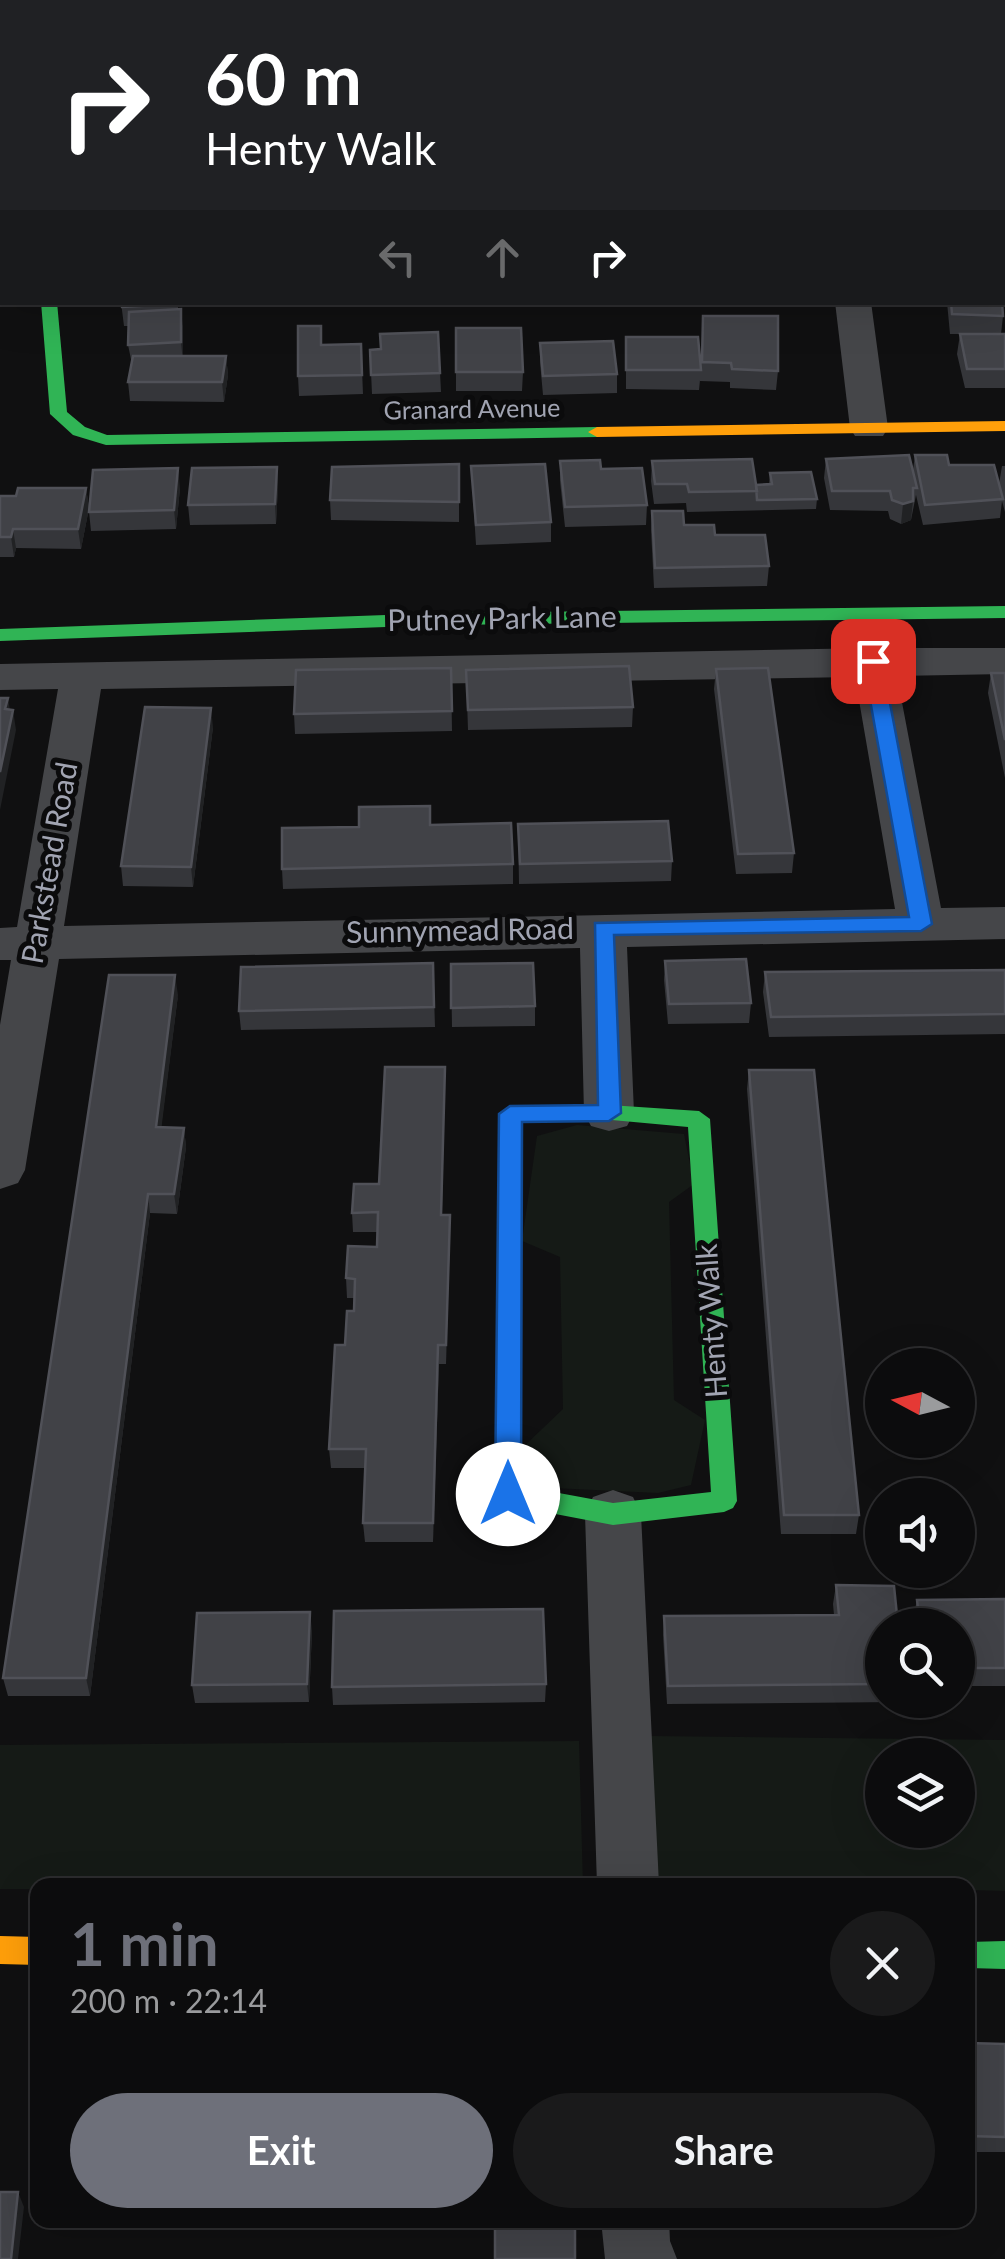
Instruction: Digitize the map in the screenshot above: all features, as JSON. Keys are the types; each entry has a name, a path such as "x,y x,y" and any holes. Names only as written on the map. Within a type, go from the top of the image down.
{"street":[{"name":"Granard Avenue","path":"49,305 60,414 78,430 106,440 1005,426"},
{"path":"852,305 869,428"},
{"name":"Putney Park Lane","path":"0,636 440,619 1005,612"},
{"name":"Putney Park Lane","path":"0,677 1005,660"},
{"path":"873,661 921,924"},
{"name":"Parkstead Road","path":"0,1170 18,943 82,676"},
{"name":"Sunnymead Road","path":"18,943 603,928 1005,923"},
{"path":"603,928 609,1113"},
{"name":"Henty Walk","path":"609,1113 698,1119 724,1501 613,1514 508,1494 510,1114 609,1113"},
{"path":"613,1514 628,1878"},
{"path":"0,1950 30,1951"},
{"path":"975,1955 1005,1955"},
{"path":"635,2228 636,2251 644,2259"}],"shaded area":[{"path":"577,1125 684,1134 694,1184 669,1202 674,1400 705,1420 691,1485 658,1493 553,1488 519,1451 563,1409 560,1257 522,1241 537,1136"},
{"path":"649,1736 865,1738 865,1848 975,1848 975,1740 1005,1740 1005,1891 975,1890 975,1878 653,1878"},
{"path":"579,1741 583,1878 30,1878 30,1889 0,1889 0,1745"}],"building":[{"path":"951,305 1002,305 1003,316 952,314"},
{"path":"181,309 181,342 128,345 129,312"},
{"path":"703,316 778,316 778,371 732,369 731,363 702,362"},
{"path":"298,326 321,326 321,345 361,344 362,375 298,376"},
{"path":"456,328 521,328 523,372 456,372"},
{"path":"438,332 440,373 371,375 370,350 381,349 380,334"},
{"path":"960,334 1005,334 1005,369 967,369"},
{"path":"626,337 698,337 701,370 626,370"},
{"path":"613,341 617,374 543,376 540,343"},
{"path":"133,356 226,356 222,382 128,382"},
{"path":"909,455 917,488 913,488 913,501 903,504 892,500 890,491 832,491 826,459"},
{"path":"915,455 947,455 949,465 994,465 1003,499 925,505"},
{"path":"752,459 757,491 689,492 687,484 655,484 652,461"},
{"path":"600,460 601,469 642,468 647,505 565,507 560,461"},
{"path":"459,464 459,502 330,500 332,467"},
{"path":"545,464 551,522 476,525 471,466"},
{"path":"277,467 275,504 188,505 192,468"},
{"path":"178,468 174,510 89,512 93,470"},
{"path":"811,472 817,499 757,500 756,485 772,484 770,473"},
{"path":"18,488 86,488 78,529 13,529 11,537 0,537 0,496 16,496"},
{"path":"652,511 683,511 684,525 714,525 715,535 765,535 769,566 655,568"},
{"path":"629,666 633,707 468,710 466,670"},
{"path":"451,668 452,711 294,714 296,670"},
{"path":"768,668 794,853 738,854 716,669"},
{"path":"991,673 1005,673 1005,740"},
{"path":"0,698 8,698 5,709 13,710 0,772"},
{"path":"145,707 211,708 191,867 121,866"},
{"path":"430,806 430,825 511,823 513,864 282,869 282,828 359,827 359,807"},
{"path":"668,821 672,861 520,864 518,824"},
{"path":"746,959 751,1003 669,1004 665,961"},
{"path":"433,963 434,1007 239,1011 241,967"},
{"path":"533,963 535,1006 451,1008 451,964"},
{"path":"1005,970 1005,1014 771,1017 765,972"},
{"path":"109,975 175,975 156,1127 184,1128 174,1194 148,1194 86,1678 3,1678"},
{"path":"385,1067 445,1067 441,1215 450,1215 446,1345 438,1345 433,1523 363,1523 366,1449 329,1449 335,1345 345,1345 347,1311 354,1311 355,1279 346,1278 348,1246 377,1247 378,1212 352,1213 354,1184 379,1184"},
{"path":"749,1070 814,1070 859,1515 784,1515"},
{"path":"836,1585 894,1588 896,1608 865,1608 865,1684 668,1686 664,1616 839,1615"},
{"path":"1005,1599 1005,1668 975,1668 975,1608 918,1608 917,1600"},
{"path":"543,1609 546,1684 332,1687 334,1611"},
{"path":"310,1612 307,1684 192,1685 197,1613"},
{"path":"975,2043 1005,2044 1005,2137 975,2136"},
{"path":"0,2192 18,2192 11,2259 0,2259"},
{"path":"495,2228 575,2228 575,2259 495,2259"}],"traffic: fast":[{"path":"49,305 59,414 79,431 106,440 597,432"},
{"path":"0,635 441,619 1005,612"},
{"path":"508,1440 508,1494 613,1514 724,1501 699,1119 609,1113"},
{"path":"975,1955 1005,1955"}],"traffic: slow":[{"path":"597,432 1005,426"},
{"path":"508,1440 510,1114 609,1113"},
{"path":"0,1950 30,1951"}],"route":[{"path":"508,1494 510,1114 609,1113 603,928 921,924 873,661"}]}
